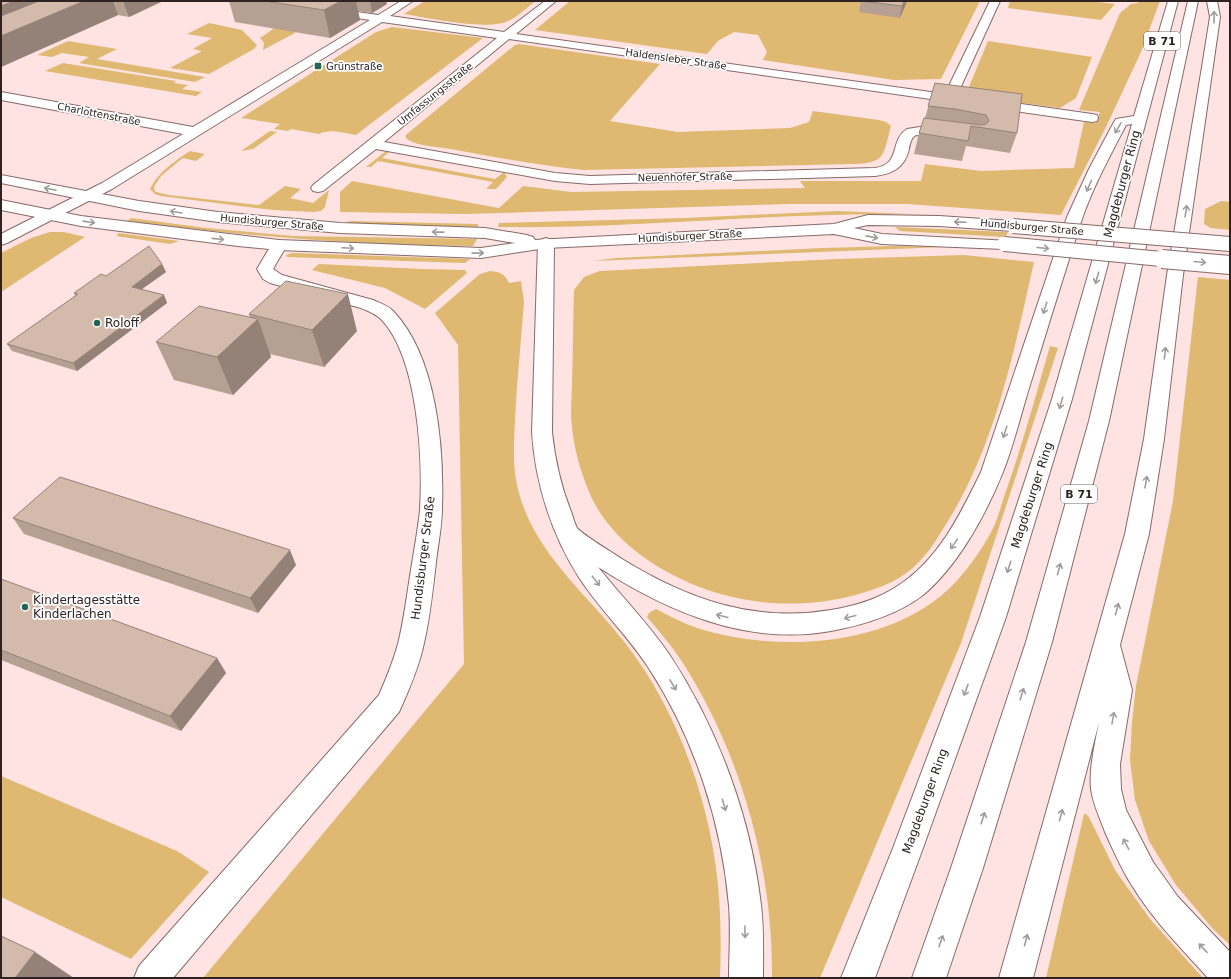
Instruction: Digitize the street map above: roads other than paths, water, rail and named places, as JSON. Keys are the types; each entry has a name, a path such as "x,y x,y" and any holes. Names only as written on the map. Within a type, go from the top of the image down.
{"main road":[{"path":"1,240 88,196 196,132 408,1"},
{"name":"Umfassungsstraße","path":"318,188 551,1"},
{"path":"949,98 995,1"},
{"name":"Magdeburger Ring","path":"858,978 908,848 993,617 1062,399 1173,1"},
{"name":"B 71","path":"928,978 967,868 1037,649 1097,429 1194,1"},
{"path":"1016,978 1138,534 1154,439 1174,275 1215,17 1212,1"},
{"name":"Haldensleber Straße","path":"318,9 1092,118"},
{"name":"Charlottenstraße","path":"1,96 196,132"},
{"path":"570,535 601,559 638,581 670,597 697,609 736,620 756,623 793,625 821,623 842,619 879,608 908,592 922,582 938,565 964,529 992,472 1075,217 1096,169 1121,122 1140,119"},
{"name":"Neuenhofer Straße","path":"374,144 555,177 590,180 875,172 890,168 898,161 906,137 911,133 918,132 960,138"},
{"name":"Hundisburger Straße","path":"1,178 156,209 238,220 347,229 485,233 546,243"},
{"name":"Hundisburger Straße","path":"1,205 51,215 176,234 279,245 481,253 546,243 834,229 868,220 939,221 1230,244"},
{"name":"Hundisburger Straße","path":"834,229 882,238 1004,244 1230,265"},
{"path":"546,243 542,432 543,457 551,489 581,560 588,571 637,631 660,663 682,699 699,734 724,806 738,855 745,906 746,978"},
{"name":"Hundisburger Straße","path":"151,978 389,703 402,673 411,644 420,598 431,510 432,480 425,410 418,376 400,332 389,316 373,306 276,279 269,275 265,268 279,245"},
{"path":"1107,646 1118,690 1106,764 1106,789 1112,812 1142,873 1168,908 1230,977"}],"place":[{"name":"Grünstraße","path":"318,66"},
{"name":"Roloff","path":"97,323"},
{"name":"Kindertagesstätte Kinderlachen","path":"25,607"}]}
